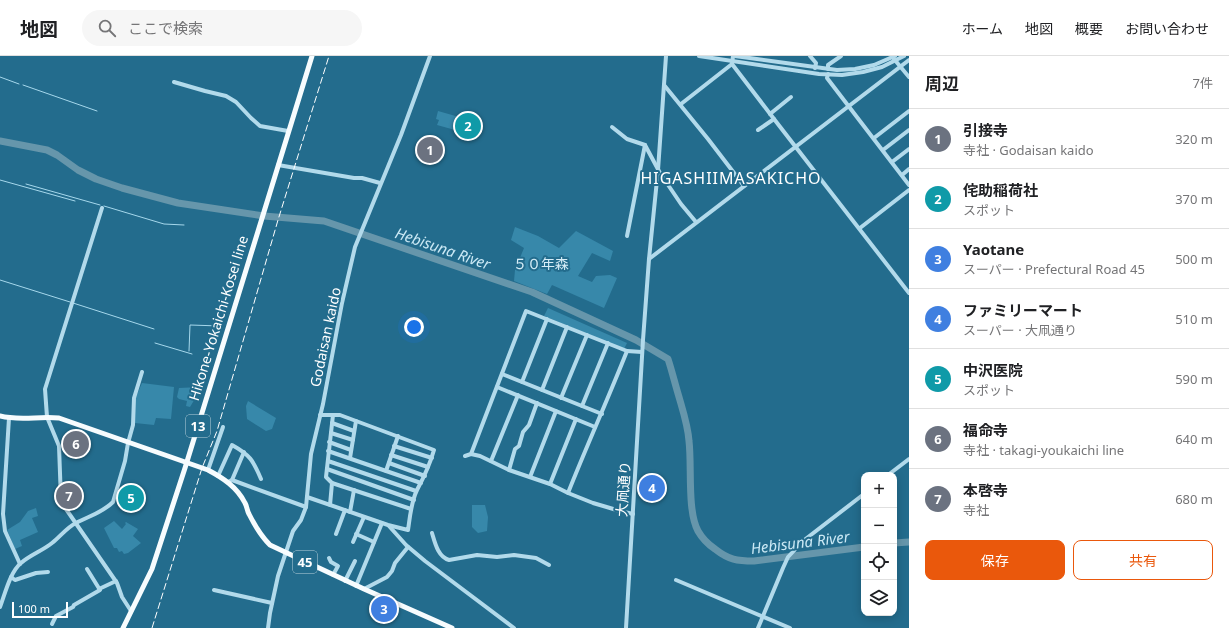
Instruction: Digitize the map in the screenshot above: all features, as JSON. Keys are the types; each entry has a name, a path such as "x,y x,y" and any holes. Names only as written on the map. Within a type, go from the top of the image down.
{"main road":[{"name":"Hikone-Yokaichi-Kosei line","path":"123,628 152,569 187,464 312,56"},
{"path":"0,416 10,418 58,418 80,424 187,464"},
{"name":"45","path":"187,464 208,470 230,481 245,502 253,523 261,536 270,545 364,590 452,628"}],"street":[{"name":"Godaisan kaido","path":"268,628 278,576 293,532 301,520 306,507 311,454 355,247 401,135 430,56"},
{"name":"大凧通り","path":"626,628 642,352 658,170 666,56"},
{"path":"699,56 733,59 842,75 864,72 882,67 894,57 904,56"},
{"path":"810,56 816,63 815,68"},
{"path":"841,56 828,65 827,78 909,185"},
{"path":"681,104 733,59 745,57 815,68 828,72"},
{"path":"894,57 909,77"},
{"path":"733,59 770,114 909,293"},
{"path":"649,259 909,60"},
{"path":"174,82 226,96 236,102 260,126 288,132"},
{"path":"664,85 681,104 744,186"},
{"path":"770,114 791,97"},
{"path":"874,138 909,111"},
{"path":"758,130 774,119"},
{"path":"612,127 627,139 645,145 658,170 681,204 696,222"},
{"path":"882,150 909,130"},
{"path":"627,236 645,145"},
{"path":"892,162 909,149"},
{"path":"278,165 354,178 362,178 380,183"},
{"path":"902,175 909,169"},
{"path":"860,228 909,190"},
{"path":"102,208 46,389 47,417 59,446 61,500 116,581 122,597 131,611"},
{"path":"471,454 526,311 627,351 642,352"},
{"path":"522,382 547,319"},
{"path":"542,390 567,327"},
{"path":"561,398 587,335"},
{"path":"582,406 608,343"},
{"path":"568,493 627,351"},
{"path":"0,607 11,577 20,564 51,544 76,523 92,516 113,502 125,461 133,425 134,398 142,372"},
{"path":"502,374 602,414"},
{"path":"497,387 595,427"},
{"path":"491,461 518,395"},
{"path":"509,470 515,449 519,446 523,432 529,425 537,403"},
{"path":"530,477 556,411"},
{"path":"307,497 388,525 408,530 411,509 416,492 425,476 434,450 340,415 320,415"},
{"path":"333,415 326,477 332,483 411,509"},
{"path":"10,418 2,513 5,531 20,564"},
{"path":"550,484 576,419"},
{"path":"350,458 356,421"},
{"path":"332,423 354,431"},
{"path":"208,470 223,427"},
{"path":"330,433 353,440"},
{"path":"386,471 398,436"},
{"path":"329,442 351,450"},
{"path":"218,476 232,445 244,452 250,458 256,466 261,479"},
{"path":"394,446 432,458"},
{"path":"328,451 421,483"},
{"path":"244,452 230,481 306,507"},
{"path":"465,456 471,454 480,456 509,470 550,484 568,493 633,514"},
{"path":"391,455 428,467"},
{"path":"892,472 909,459"},
{"path":"328,461 416,492"},
{"path":"389,463 425,476"},
{"path":"327,470 414,500"},
{"path":"330,505 332,483"},
{"path":"336,534 347,511 354,490"},
{"path":"758,628 782,568 788,557 803,541 861,496"},
{"path":"353,542 364,517"},
{"path":"356,586 382,523"},
{"path":"388,525 408,547 514,628"},
{"path":"432,533 440,555 448,560 482,555 497,557 514,555 536,558 549,565"},
{"path":"356,534 374,542"},
{"path":"364,590 387,577 392,571 395,563 408,547"},
{"path":"329,558 331,562 338,566 333,575"},
{"path":"345,581 355,561"},
{"path":"87,569 99,588"},
{"path":"11,577 16,580 36,573 48,572"},
{"path":"676,580 790,628"},
{"path":"52,624 56,616 100,590 99,588 116,581"},
{"path":"214,590 272,603"}],"green space":[{"path":"438,111 459,117 455,130 437,125 439,120 436,119"},
{"name":"５０年森","path":"515,227 538,236 559,248 576,231 613,251 610,261 592,253 578,276 592,282 596,276 610,275 617,278 604,308 552,285 547,294 514,281 515,270 524,248 511,240"},
{"path":"548,308 627,343 624,349 544,316"},
{"path":"142,383 174,387 171,419 156,418 154,425 135,423 135,399"},
{"path":"200,387 199,392 190,407 186,406 187,401 177,397 179,388"},
{"path":"248,401 276,418 272,429 266,431 247,419 246,406"},
{"path":"472,505 485,505 488,517 487,531 478,533 472,527"},
{"path":"36,508 38,516 32,518 38,532 20,540 22,546 15,549 7,530 20,522 28,511"},
{"path":"114,521 122,529 126,522 138,529 133,536 141,543 128,553 124,554 122,551 119,552 117,548 114,548 104,528"}],"waterway":[{"path":"0,77 19,84"},
{"path":"23,85 97,111"},
{"name":"Hebisuna River","path":"0,141 47,150 57,155 78,170 96,179 122,188 178,203 264,216 324,221 532,292 636,340 668,359 688,430 692,512 698,531 708,543 729,558 748,561 861,547"},
{"path":"0,180 75,201"},
{"path":"26,184 100,205"},
{"path":"104,206 164,224 184,225"},
{"path":"0,280 70,302"},
{"path":"73,303 154,329"},
{"path":"189,351 190,325 220,326"},
{"path":"155,343 192,354"},
{"name":"Hebisuna River","path":"897,543 909,542"}],"railway":[{"path":"152,628 202,468 217,431 278,220 329,56"}],"place":[{"name":"侘助稲荷社","path":"468,126"},
{"name":"引接寺","path":"430,150"},
{"name":"福命寺","path":"76,444"},
{"name":"ファミリーマート","path":"652,488"},
{"name":"本啓寺","path":"69,496"},
{"name":"中沢医院","path":"131,498"},
{"name":"Yaotane","path":"384,609"}],"district":[{"name":"HIGASHIIMASAKICHO","path":"731,178"}]}
